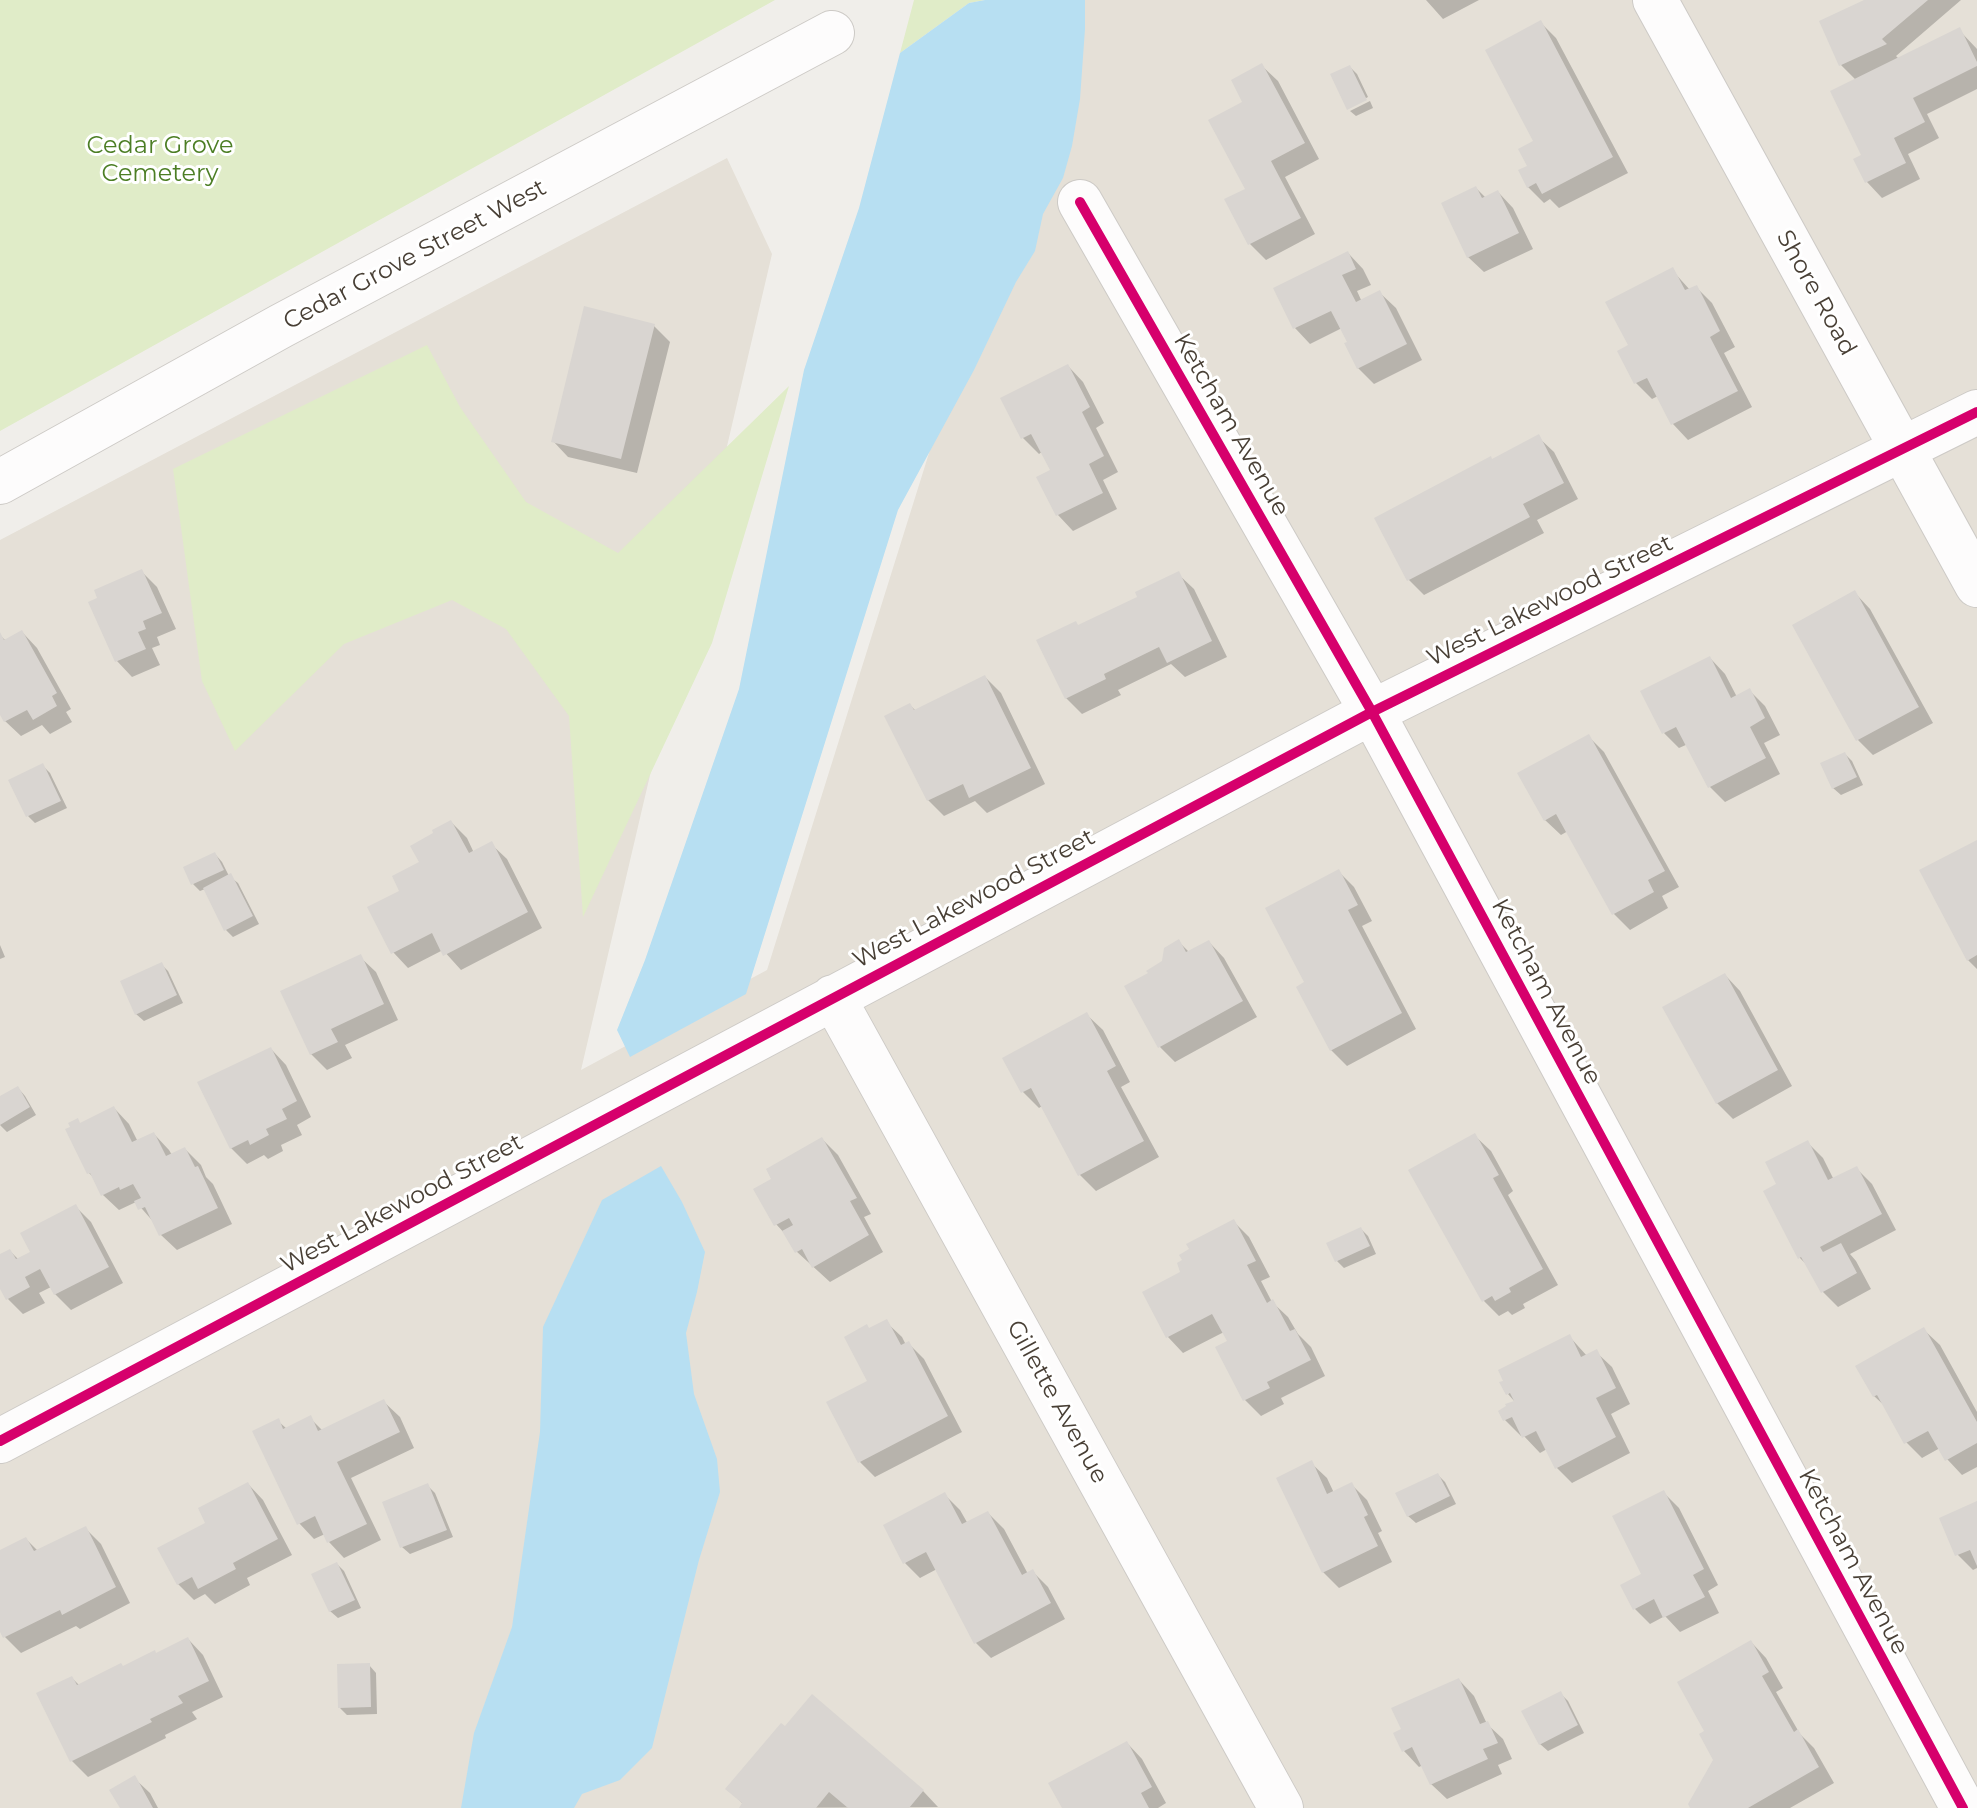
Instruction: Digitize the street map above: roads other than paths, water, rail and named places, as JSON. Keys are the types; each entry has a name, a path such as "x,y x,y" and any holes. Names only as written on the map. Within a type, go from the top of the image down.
{"street":[{"name":"Shore Road","path":"1655,0 1977,585"},
{"name":"Cedar Grove Street West","path":"0,482 281,326 832,33"},
{"name":"Ketcham Avenue","path":"1080,202 1372,712 1963,1808"},
{"name":"West Lakewood Street","path":"0,1441 1372,712 1977,412"},
{"name":"Gillette Avenue","path":"833,997 1281,1808"}],"water":[{"path":"985,0 1085,0 1080,99 1063,178 1043,214 1035,251 898,510 746,994 630,1057 617,1030 645,960 739,689 804,370 859,208 900,53 969,3"},
{"path":"661,1166 705,1252 686,1333 694,1394 717,1459 720,1492 699,1560 652,1748 620,1780 582,1794 574,1808 461,1808 474,1733 512,1627 540,1432 543,1327 602,1200"}],"park label":[{"name":"Cedar Grove Cemetery","path":"160,160"}]}
